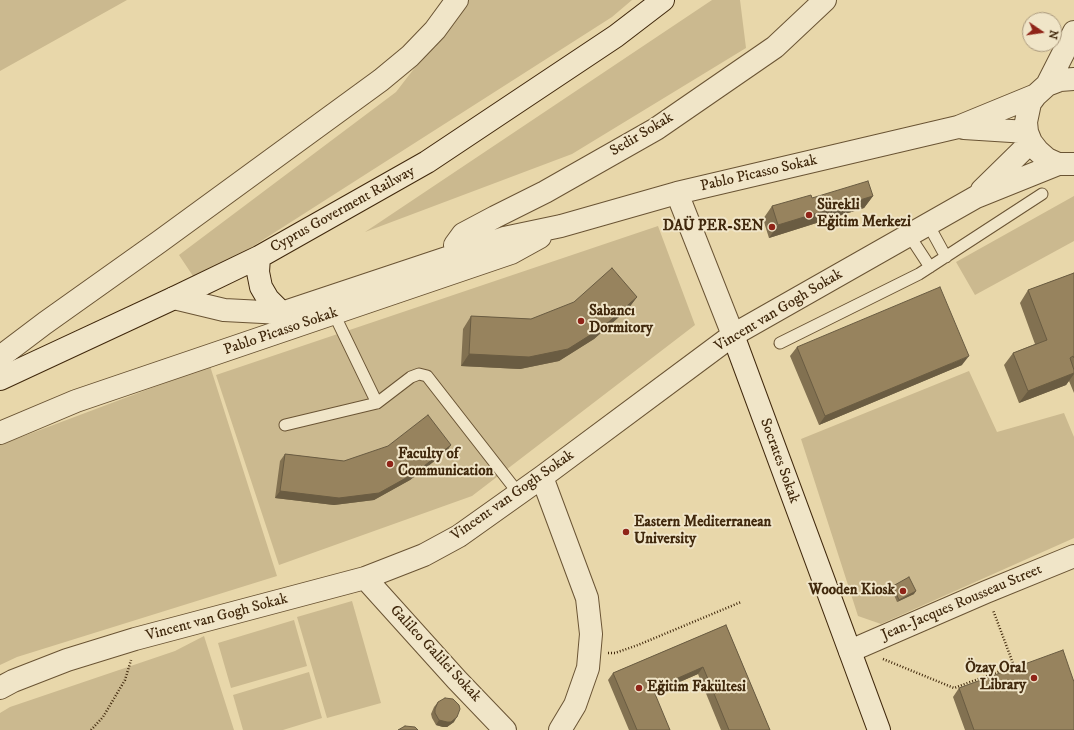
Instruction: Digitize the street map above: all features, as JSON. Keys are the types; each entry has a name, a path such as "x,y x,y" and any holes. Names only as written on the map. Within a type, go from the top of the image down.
{"street":[{"path":"0,357 381,80 410,56 435,30 457,0"},
{"name":"Cyprus Goverment Railway","path":"0,379 259,257 427,162 616,36 662,0"},
{"name":"Sedir Sokak","path":"456,255 455,246 463,234 546,192 656,128 775,47 825,0"},
{"path":"1069,165 1047,159 1038,152 1029,137 1026,122 1030,103 1042,90 1074,32"},
{"path":"958,127 1042,90 1060,80 1074,79"},
{"path":"958,127 1029,137"},
{"name":"Pablo Picasso Sokak","path":"174,298 224,310 282,313 504,238 561,226 677,193 958,127"},
{"path":"976,197 1029,137"},
{"path":"976,197 1069,165"},
{"name":"Socrates Sokak","path":"677,193 733,335 879,730"},
{"name":"Vincent van Gogh Sokak","path":"0,688 13,681 67,660 135,640 365,578 424,555 459,536 519,494 733,335 976,197"},
{"name":"Pablo Picasso Sokak","path":"0,433 76,401 510,253 561,226"},
{"path":"259,257 258,272 261,287 268,299 282,313"},
{"path":"542,477 586,598 591,634 588,668 575,705 560,730"},
{"name":"Jean-Jacques Rousseau Street","path":"850,651 986,592 1074,556"},
{"name":"Galileo Galilei Sokak","path":"365,578 457,680 505,730"}],"lane":[{"path":"780,343 919,274 1042,194"},
{"path":"928,224 946,257"},
{"path":"909,235 930,266"},
{"path":"334,314 378,403"},
{"path":"285,425 378,403 412,377 419,374 427,376 519,494"}],"path":[{"path":"590,652 615,653 638,645 741,602"},
{"path":"886,654 881,658 954,688 1014,666 991,604"},
{"path":"91,730 103,717 125,680 133,656 135,640"}],"shaded area":[{"path":"0,0 127,0 0,71"},
{"path":"467,0 632,0 612,17 197,282 179,255 396,92"},
{"path":"712,0 740,0 746,48 572,154 365,232"},
{"path":"1074,196 1074,241 975,295 956,262"},
{"path":"658,226 695,325 472,496 279,565 216,375"},
{"path":"210,366 277,576 17,657 0,665 0,445"},
{"path":"969,371 997,432 1064,413 1074,437 1074,538 881,624 858,616 801,439"},
{"path":"352,601 381,703 327,718 297,617"},
{"path":"294,620 307,666 231,688 218,643"},
{"path":"204,636 234,730 0,730 0,713 10,707 175,651"},
{"path":"309,672 322,718 283,730 243,730 233,695"}],"building":[{"path":"868,181 873,196 778,225 772,206 811,195 812,198"},
{"name":"Sabancı Dormitory","path":"612,268 637,297 603,327 568,349 529,357 469,354 471,316 531,319 574,302"},
{"path":"1074,273 1074,358 1073,356 1070,358 1074,373 1028,391 1013,353 1047,340 1028,290"},
{"path":"940,287 969,356 825,416 797,347"},
{"name":"Faculty of Communication","path":"428,415 451,445 415,473 379,493 339,498 280,491 285,454 344,461 388,446"},
{"name":"Wooden Kiosk","path":"909,577 916,591 899,600 893,586"},
{"name":"Eğitim Fakültesi","path":"726,625 770,730 729,730 703,667 653,689 670,730 637,730 613,673"},
{"name":"Özay Oral Library","path":"1063,650 1074,682 1074,730 974,730 959,688"},
{"path":"445,698 453,699 459,705 460,709 457,717 451,722 439,720 435,713 438,702"},
{"path":"405,726 415,727 418,730 398,730"}],"place":[{"name":"Sürekli Eğitim Merkezi","path":"809,215"},
{"name":"DAÜ PER-SEN","path":"772,227"},
{"name":"Sabancı Dormitory","path":"581,321"},
{"name":"Faculty of Communication","path":"390,464"},
{"name":"Eastern Mediterranean University","path":"626,532"},
{"name":"Wooden Kiosk","path":"903,591"},
{"name":"Özay Oral Library","path":"1034,678"},
{"name":"Eğitim Fakültesi","path":"639,688"}]}
